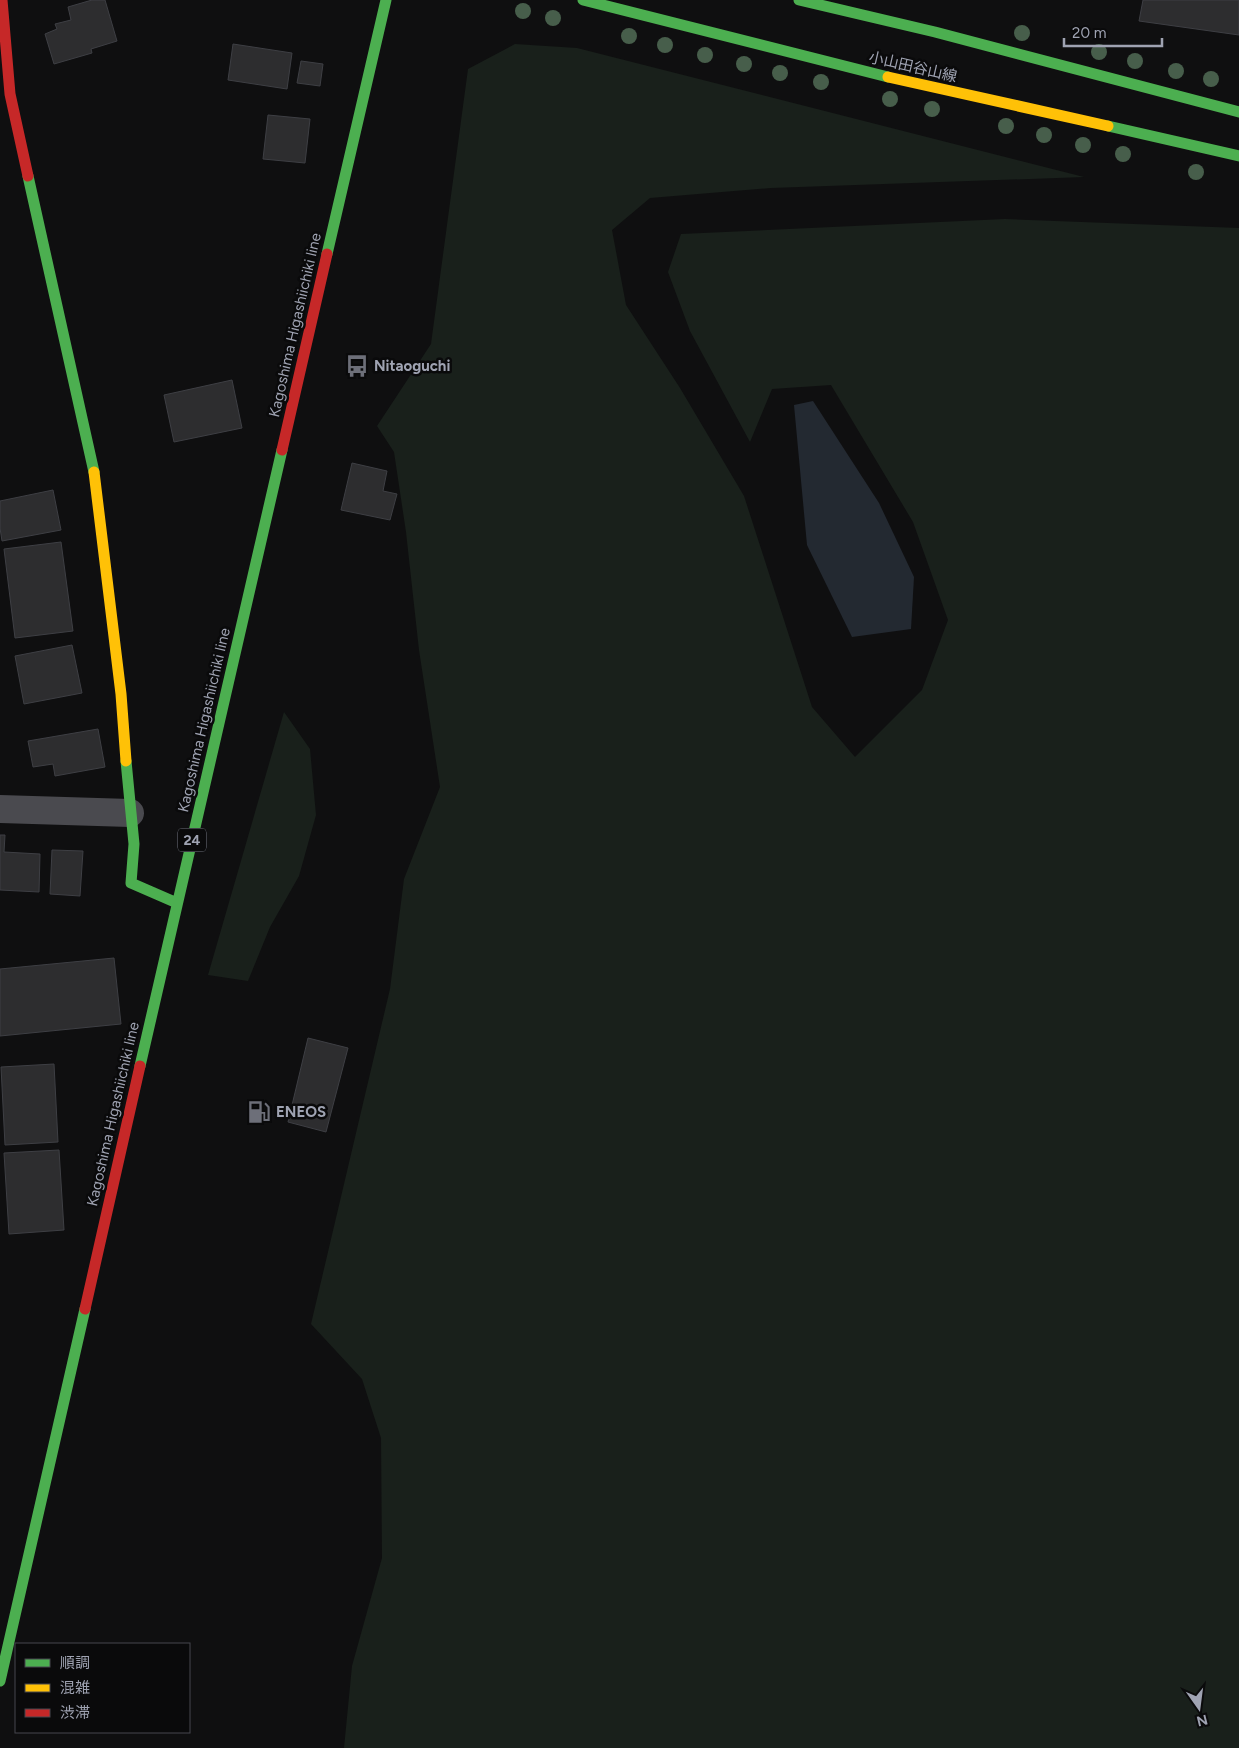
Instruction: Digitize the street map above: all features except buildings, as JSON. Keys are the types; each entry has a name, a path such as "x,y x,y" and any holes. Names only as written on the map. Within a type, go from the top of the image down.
{"main road":[{"path":"2,0 10,94 94,469 121,694 134,844 131,883 177,903"},
{"name":"Kagoshima Higashiichiki line","path":"0,1680 386,0"},
{"name":"小山田谷山線","path":"583,0 854,69 1239,156"},
{"path":"800,0 935,32 1239,112"}],"street":[{"path":"0,809 130,813"}],"shaded area":[{"path":"515,44 577,48 1084,177 771,188 650,198 612,230 626,305 680,388 744,496 812,707 855,757 922,690 948,620 913,522 831,385 772,389 750,442 690,331 668,272 681,234 1005,219 1239,228 1239,1748 344,1748 352,1666 382,1558 381,1438 362,1379 311,1324 390,989 404,879 440,787 419,650 406,532 394,452 377,426 431,344 468,69"},
{"path":"813,401 879,503 914,577 911,629 852,637 807,545 794,405"},
{"path":"284,712 310,749 316,815 299,876 270,927 248,981 208,975"}],"traffic: fast":[{"path":"327,254 386,0"},
{"path":"583,0 888,77"},
{"path":"799,0 935,32 1239,112"},
{"path":"1108,126 1239,156"},
{"path":"28,176 94,472"},
{"path":"140,1066 282,450"},
{"path":"126,761 134,844 131,883 177,903"},
{"path":"0,1681 85,1309"}],"traffic: slow":[{"path":"888,77 1108,126"},
{"path":"94,472 121,694 126,761"}],"traffic: jam":[{"path":"2,0 10,94 28,176"},
{"path":"282,450 327,254"},
{"path":"85,1309 140,1066"}],"place":[{"name":"Nitaoguchi","path":"357,366"},
{"name":"ENEOS","path":"259,1112"}]}
